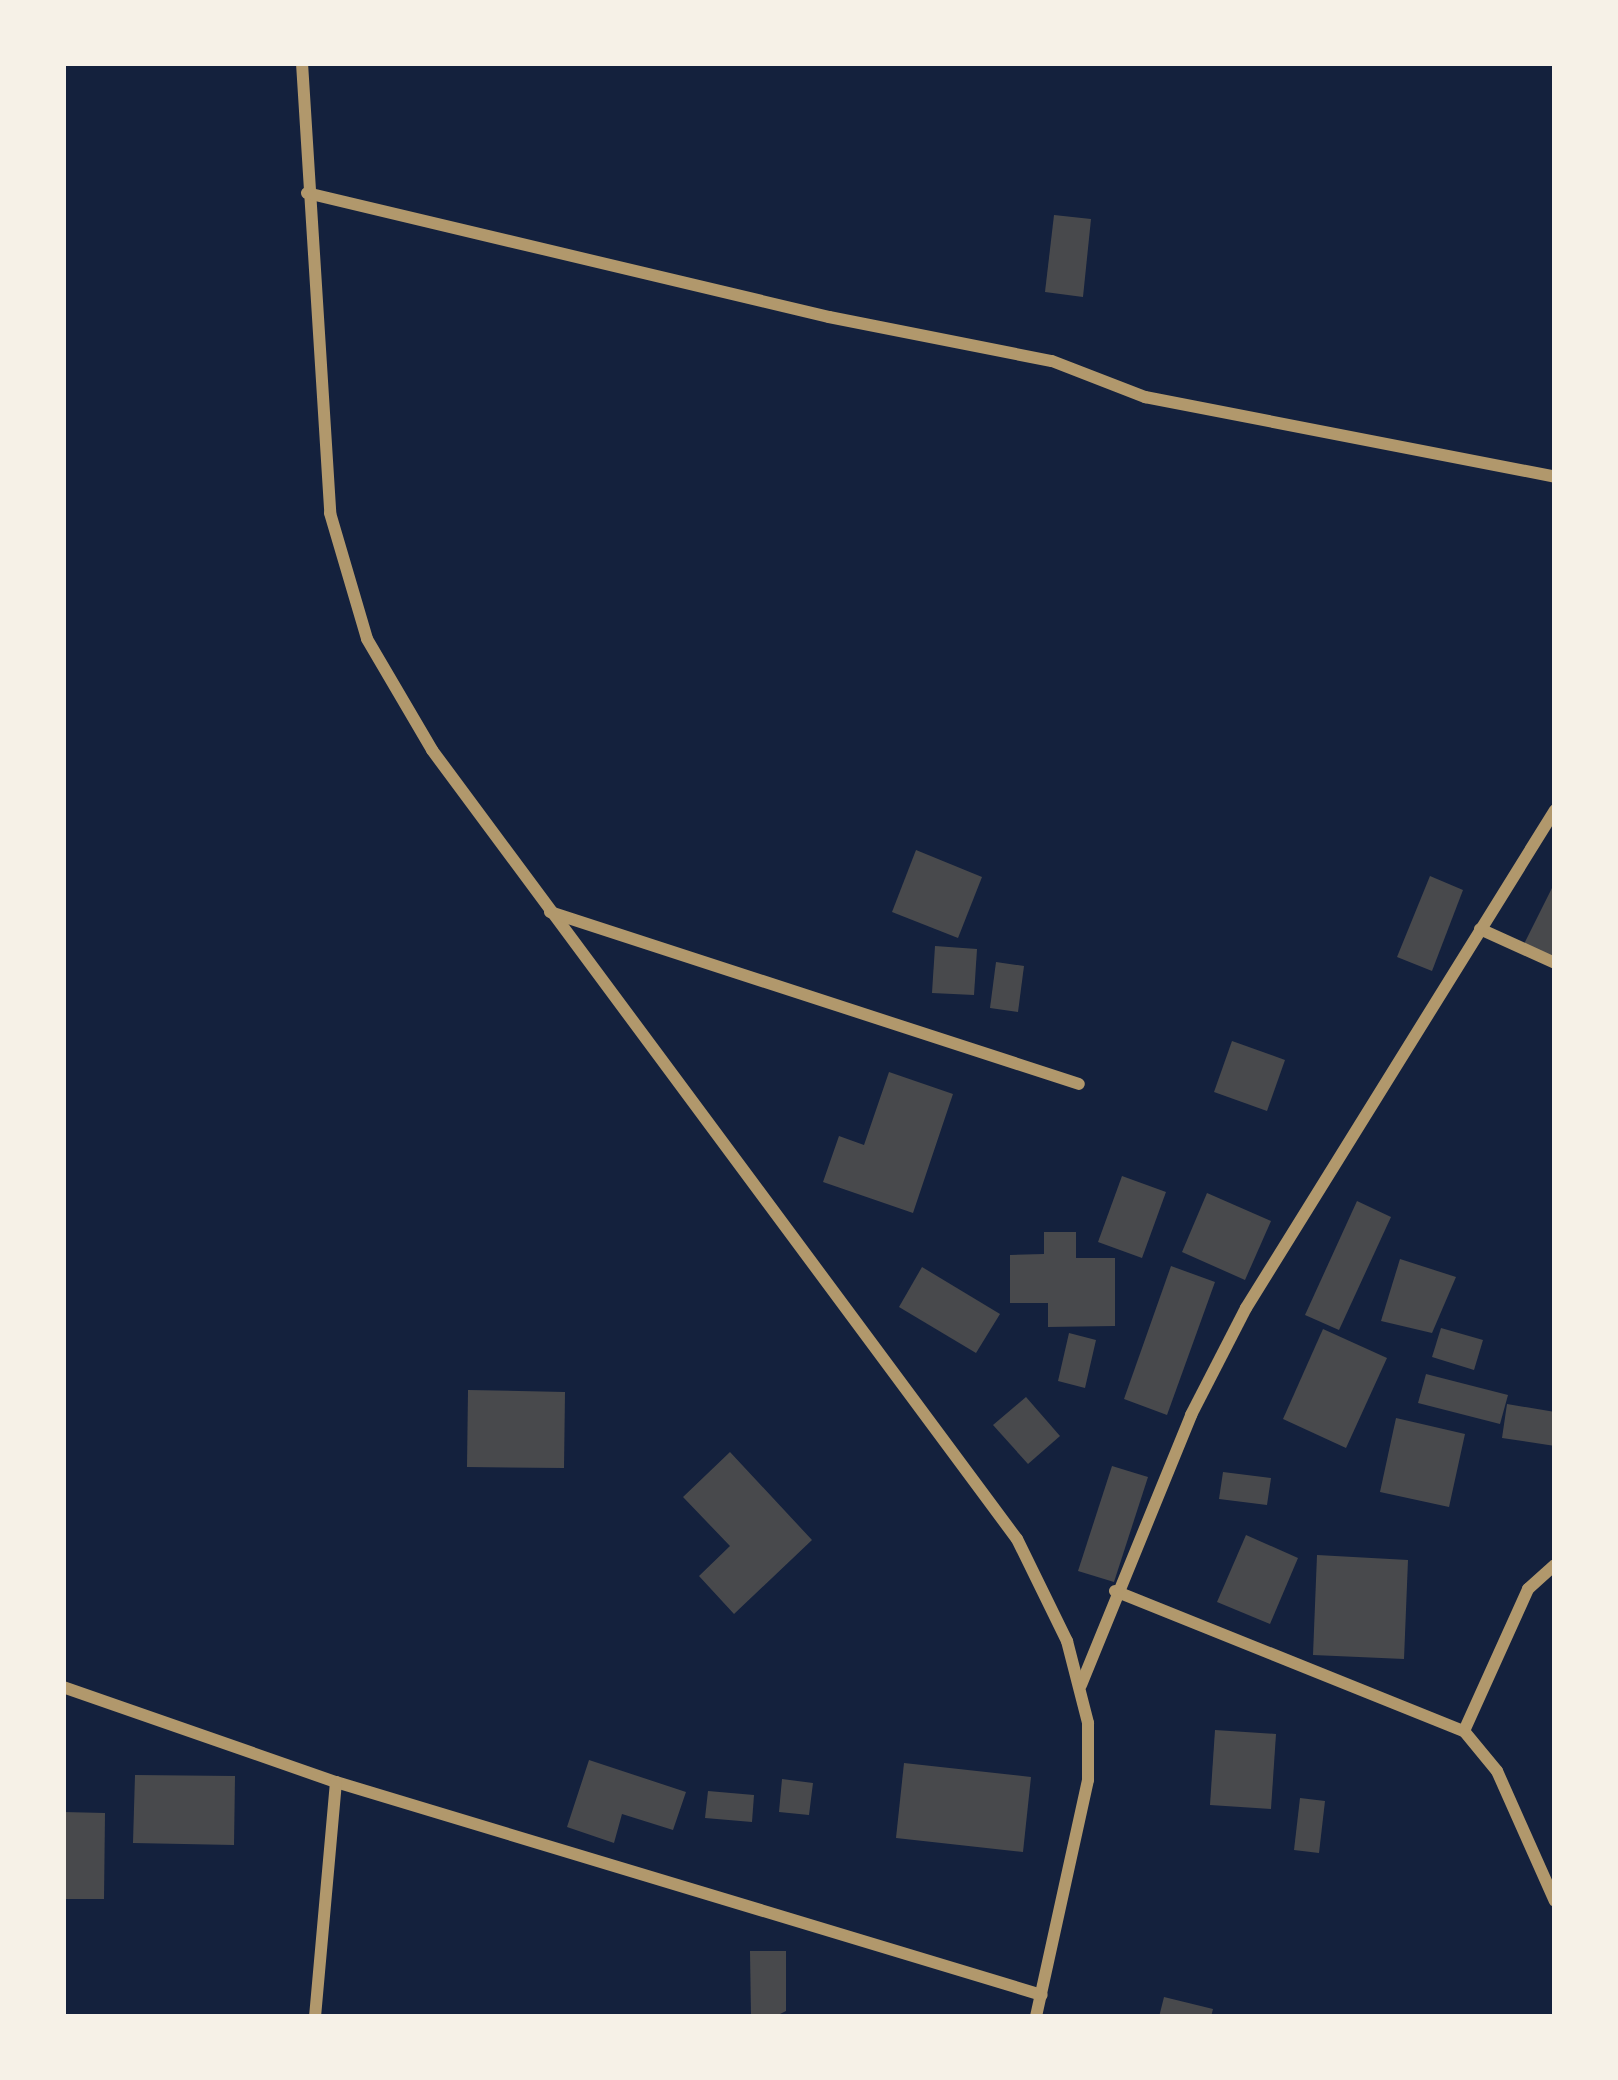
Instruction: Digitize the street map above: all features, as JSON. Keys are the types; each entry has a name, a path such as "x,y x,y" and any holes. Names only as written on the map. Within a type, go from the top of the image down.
{"street":[{"path":"302,63 330,513 349,590 392,686 550,912 1017,1539 1049,1594 1081,1685 1088,1780 1036,2017"},
{"path":"307,193 829,317 1052,361 1144,397 1555,477"},
{"path":"1081,1685 1115,1591 1246,1308 1555,810"},
{"path":"550,912 1078,1084"},
{"path":"1480,928 1555,963"},
{"path":"1464,1731 1528,1589 1555,1565"},
{"path":"1115,1591 1464,1731 1497,1771 1555,1901"},
{"path":"63,1687 335,1782 1042,1995"},
{"path":"315,2017 335,1782"}],"building":[{"path":"1054,215 1091,219 1083,297 1045,292"},
{"path":"916,850 982,877 958,938 892,912"},
{"path":"1430,876 1463,890 1432,971 1397,957"},
{"path":"1555,882 1555,960 1524,944"},
{"path":"935,946 977,949 974,995 932,993"},
{"path":"996,962 1024,966 1018,1012 990,1008"},
{"path":"1232,1041 1285,1060 1267,1111 1214,1092"},
{"path":"889,1072 953,1094 913,1213 823,1182 839,1136 864,1145"},
{"path":"1122,1176 1166,1192 1142,1258 1098,1242"},
{"path":"1207,1193 1271,1221 1245,1280 1182,1252"},
{"path":"1357,1201 1391,1217 1339,1330 1305,1315"},
{"path":"1044,1232 1076,1232 1076,1258 1115,1258 1115,1326 1048,1327 1048,1303 1010,1303 1010,1255 1044,1254"},
{"path":"1400,1259 1456,1277 1432,1333 1381,1321"},
{"path":"1171,1266 1215,1282 1167,1415 1124,1399"},
{"path":"922,1267 1000,1314 976,1353 899,1307"},
{"path":"1441,1328 1483,1340 1474,1370 1432,1357"},
{"path":"1323,1329 1387,1358 1346,1448 1283,1419"},
{"path":"1069,1333 1096,1340 1085,1388 1058,1381"},
{"path":"1426,1374 1508,1395 1500,1424 1418,1403"},
{"path":"468,1390 565,1392 564,1468 467,1467"},
{"path":"1026,1397 1060,1436 1028,1464 993,1425"},
{"path":"1507,1404 1555,1412 1555,1446 1502,1438"},
{"path":"1396,1418 1465,1434 1449,1507 1380,1492"},
{"path":"730,1452 812,1540 734,1614 699,1576 730,1546 683,1497"},
{"path":"1112,1466 1148,1477 1114,1582 1078,1571"},
{"path":"1223,1472 1271,1478 1267,1505 1219,1499"},
{"path":"1246,1535 1298,1558 1270,1624 1217,1602"},
{"path":"1317,1555 1408,1560 1404,1659 1313,1655"},
{"path":"1215,1730 1276,1734 1271,1809 1210,1805"},
{"path":"589,1760 686,1792 673,1830 622,1814 614,1843 567,1827"},
{"path":"904,1763 1031,1777 1023,1852 896,1838"},
{"path":"135,1775 235,1776 234,1845 133,1843"},
{"path":"782,1779 813,1783 809,1815 779,1812"},
{"path":"708,1791 754,1795 752,1822 705,1818"},
{"path":"1300,1798 1325,1801 1319,1853 1294,1850"},
{"path":"63,1812 105,1813 104,1899 63,1899"},
{"path":"750,1951 786,1951 786,2011 774,2017 751,2017"},
{"path":"1164,1997 1213,2009 1211,2017 1159,2017"}]}
